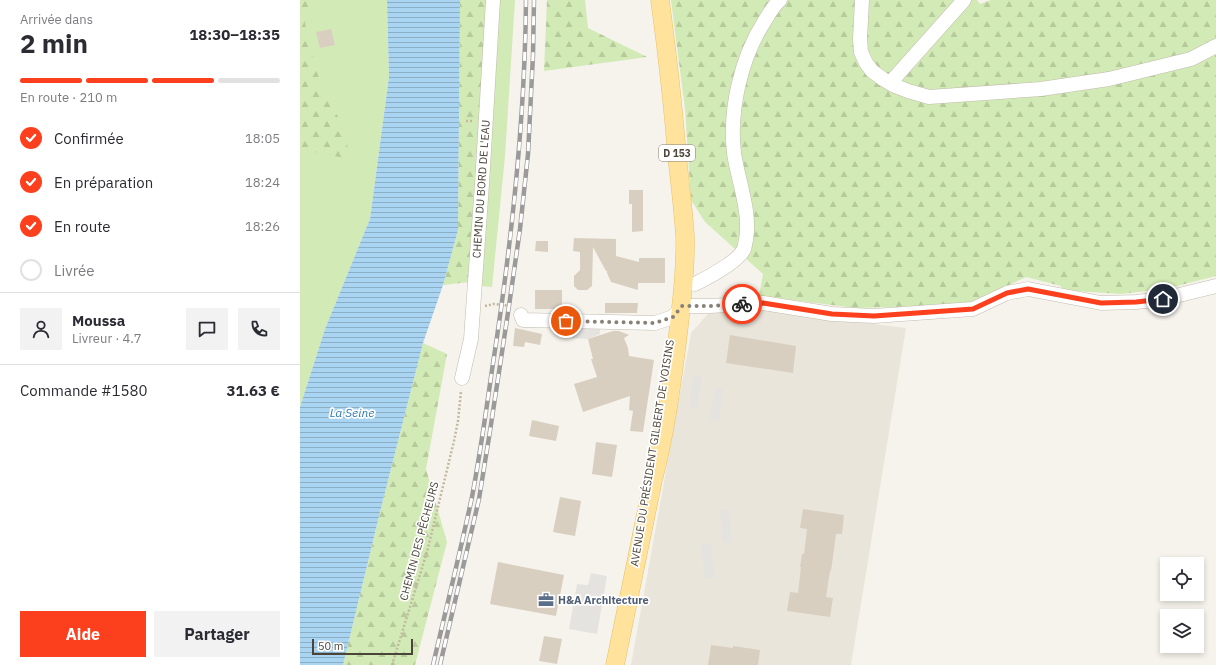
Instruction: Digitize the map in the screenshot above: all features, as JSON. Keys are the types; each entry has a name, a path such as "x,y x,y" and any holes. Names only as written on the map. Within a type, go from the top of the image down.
{"main road":[{"name":"D 153","path":"650,0 666,140 674,229 675,282 678,311"},
{"name":"D 153","path":"660,0 685,235 684,274 678,311"},
{"name":"AVENUE DU PRÉSIDENT GILBERT DE VOISINS","path":"615,665 671,396 678,311"}],"street":[{"name":"CHEMIN DU BORD DE L'EAU","path":"462,378 471,339 474,310 493,0"},
{"path":"695,284 729,265 744,250 748,230 743,192 734,153 736,98 743,66 755,36 775,5 780,0"},
{"path":"862,0 860,39 861,52 866,63 872,71 890,83 908,91 929,97 1041,89 1109,79 1191,58 1216,46"},
{"path":"890,83 964,0"},
{"path":"521,315 523,320 655,323 678,311 710,306 763,303 832,314 874,316 973,309 1007,293 1028,289 1101,303 1136,302 1163,299 1216,286"}],"path":[{"path":"474,310 494,304 517,307 521,315"},
{"name":"CHEMIN DES PÊCHEURS","path":"392,665 427,552 454,441 458,421 462,378"}],"shaded area":[{"path":"756,309 906,328 851,665 631,665 691,333 708,314"},
{"path":"600,328 600,334 588,339 572,338 572,329"},
{"path":"693,376 702,377 697,410 689,408"},
{"path":"715,387 723,389 719,421 710,420"},
{"path":"729,510 732,542 723,543 720,511"},
{"path":"711,544 715,578 705,579 701,545"},
{"path":"591,573 607,576 597,634 569,629 577,584 588,585"}],"green space":[{"path":"300,0 387,0 389,77 370,219 325,329 300,407"},
{"path":"300,0 318,0 305,23 322,91 345,128 349,159 300,149"},
{"path":"460,0 488,0 469,282 443,285 458,230"},
{"path":"497,0 515,0 505,156 492,287 480,286"},
{"path":"547,0 585,0 588,28 647,57 544,71"},
{"path":"671,0 977,0 980,4 991,0 1216,0 1216,276 1165,289 1120,294 1062,290 1061,286 1026,277 966,305 856,308 759,296 763,274 705,222 691,200 685,109"},
{"path":"423,343 447,354 426,469 447,542 415,665 343,665 380,512"}],"water":[{"name":"La Seine","path":"387,0 460,0 458,230 443,285 423,343 343,665 300,665 300,407 325,329 370,219 389,77"}],"building":[{"path":"331,29 335,45 320,48 316,32"},
{"path":"629,190 643,190 643,231 632,232 632,204 629,204"},
{"path":"574,238 616,239 616,256 639,262 639,258 665,258 665,283 638,283 638,290 611,282 607,271 593,247 592,286 587,290 578,290 574,286 574,276 580,270 580,252 573,251"},
{"path":"536,241 548,241 548,252 535,251"},
{"path":"535,290 562,290 562,309 535,309"},
{"path":"605,303 638,303 637,313 605,313"},
{"path":"515,328 542,334 540,345 525,342 524,347 513,346"},
{"path":"613,331 619,331 629,335 624,338 629,356 654,360 643,432 630,431 633,411 629,410 630,396 583,412 574,384 597,377 591,359 593,359 588,339"},
{"path":"730,335 796,346 793,373 726,363"},
{"path":"532,420 559,426 556,441 529,436"},
{"path":"596,442 617,445 612,477 592,474"},
{"path":"560,497 581,501 575,536 553,532"},
{"path":"803,509 844,515 842,534 836,534 826,597 833,598 830,617 787,611 790,592 798,593 800,567 802,554 804,554 807,529 800,528"},
{"path":"498,562 564,575 556,616 490,604"},
{"path":"544,636 562,639 557,664 539,661"},
{"path":"711,645 733,648 733,646 760,650 758,665 708,665"}],"railway":[{"path":"433,665 472,497 499,324 511,232 520,139 526,0"},
{"path":"440,665 479,499 520,229 528,154 534,0"}],"way so far":[{"path":"566,321 655,323 673,317 682,306 742,304"}],"place":[{"name":"H&A Architecture","path":"546,600"}],"route":[{"path":"742,304 763,303 797,307 832,314 874,316 973,309 1007,293 1028,289 1101,303 1136,302 1163,299"}]}
